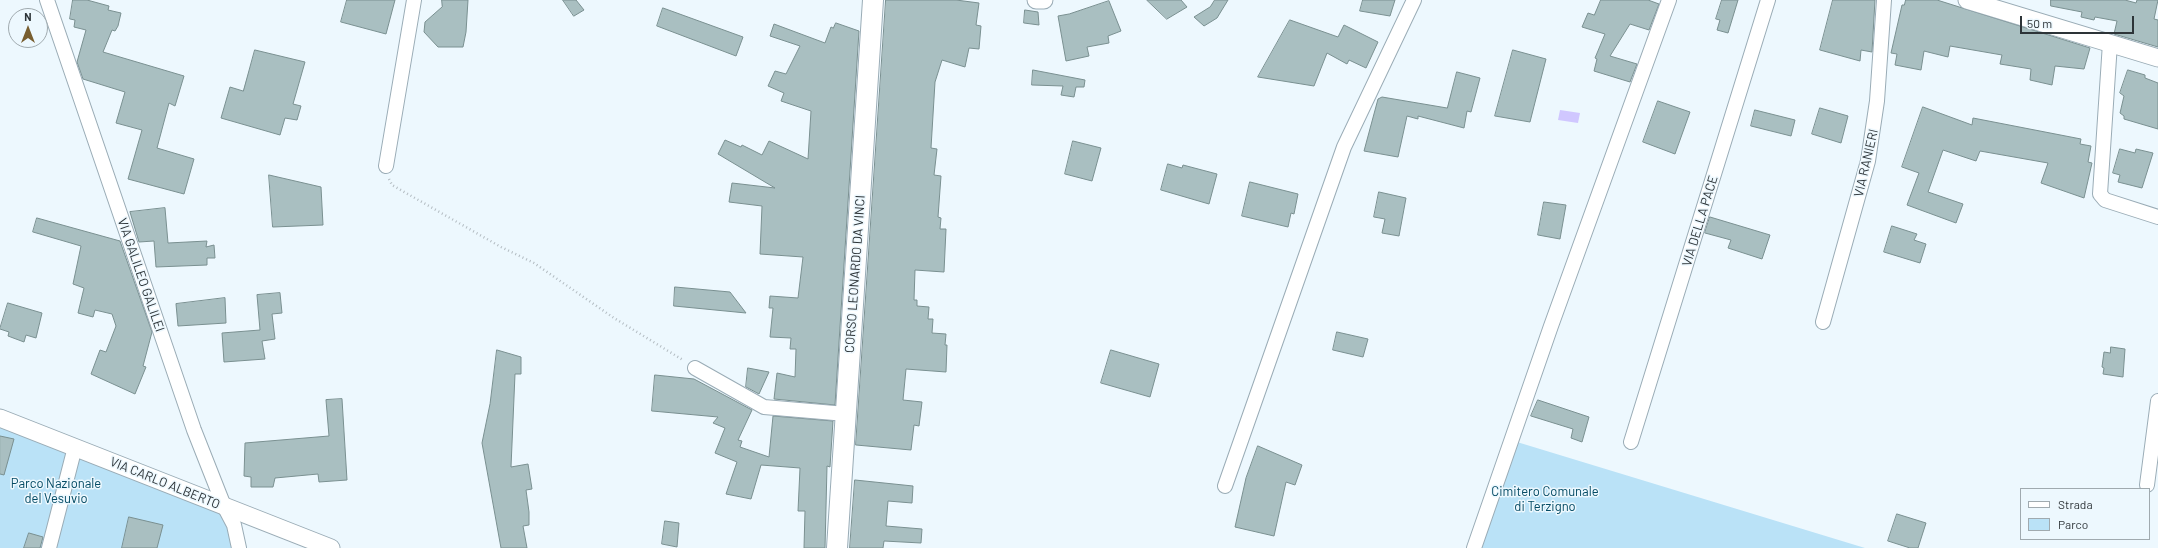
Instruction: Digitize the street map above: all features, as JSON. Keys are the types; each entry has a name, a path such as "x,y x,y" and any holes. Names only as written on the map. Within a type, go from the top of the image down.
{"main road":[{"name":"CORSO LEONARDO DA VINCI","path":"837,548 874,0"}],"street":[{"name":"VIA GALILEO GALILEI","path":"47,0 194,430 224,506 234,525 239,548"},
{"path":"386,166 414,0"},
{"path":"1036,0 1044,0"},
{"path":"1225,486 1344,147 1414,0"},
{"path":"1474,548 1551,326 1668,0"},
{"name":"VIA DELLA PACE","path":"1631,442 1768,0"},
{"name":"VIA RANIERI","path":"1823,322 1868,161 1874,134 1884,0"},
{"path":"1967,0 2158,58"},
{"path":"2110,43 2100,194 2105,200 2158,217"},
{"path":"695,368 764,407 846,414"},
{"path":"2147,486 2158,401"},
{"name":"VIA CARLO ALBERTO","path":"0,418 331,548"},
{"path":"49,548 75,447"}],"path":[{"path":"386,166 392,185 501,247 534,263 614,318 695,368"}],"green space":[{"name":"Parco Nazionale del Vesuvio","path":"0,409 223,500 244,539 247,548 0,548"},
{"name":"Cimitero Comunale di Terzigno","path":"1517,442 1865,548 1478,548"}],"shaded area":[{"path":"1560,110 1580,113 1578,123 1558,120"}],"building":[{"path":"73,0 87,0 109,6 108,10 121,13 118,26 115,31 112,30 103,52 184,76 175,106 169,103 157,148 194,159 184,194 128,179 142,130 116,123 125,92 83,79 77,62 86,30 74,27 75,20 70,19"},
{"path":"347,0 395,0 386,34 341,22"},
{"path":"442,0 468,0 466,32 463,47 438,47 424,32 425,22 442,7"},
{"path":"563,0 576,0 584,10 574,16"},
{"path":"886,0 956,0 979,3 976,25 981,26 979,49 969,48 965,67 942,60 935,82 931,148 937,149 934,175 941,176 938,217 941,218 940,229 946,229 944,272 915,270 914,300 917,300 917,306 929,307 928,319 933,319 932,333 946,334 946,372 906,369 903,400 922,402 919,426 914,425 911,450 856,445"},
{"path":"1147,0 1181,0 1187,7 1167,19"},
{"path":"1215,0 1228,0 1217,18 1204,26 1194,17 1210,7"},
{"path":"1363,0 1395,0 1390,16 1360,11"},
{"path":"1601,0 1648,0 1659,4 1649,30 1630,24 1610,56 1637,64 1630,82 1594,71 1597,59 1595,58 1605,34 1582,27 1588,13 1594,15"},
{"path":"1722,0 1738,0 1728,33 1717,30 1720,20 1716,19"},
{"path":"1833,0 1875,0 1872,52 1861,50 1860,61 1820,50"},
{"path":"1906,0 1937,0 2090,48 2084,69 2055,66 2052,85 2030,80 2031,69 2000,64 2002,55 1950,46 1948,57 1924,51 1921,70 1895,65 1897,54 1891,53 1902,5 1904,5"},
{"path":"2051,0 2125,0 2136,3 2137,0 2158,0 2154,19 2158,20 2158,47 2114,34 2117,21 2095,17 2094,20 2081,17 2082,12 2051,6"},
{"path":"1109,1 1121,31 1108,36 1109,43 1087,47 1089,56 1066,61 1058,16"},
{"path":"663,8 743,37 736,56 657,26"},
{"path":"1025,10 1038,12 1039,25 1024,23"},
{"path":"1290,20 1338,37 1344,25 1378,42 1366,68 1349,60 1347,64 1327,53 1314,86 1258,77"},
{"path":"836,23 859,31 835,405 774,399 777,373 795,377 796,349 790,349 791,338 770,337 773,308 769,308 770,296 798,298 803,257 760,254 762,206 729,202 732,183 775,188 718,154 725,140 741,147 742,145 762,155 769,141 808,159 811,111 781,101 784,93 768,86 775,71 786,74 800,46 770,36 774,24 825,43 831,27 833,28"},
{"path":"255,50 305,62 293,104 301,106 297,120 285,118 280,135 221,118 230,87 243,91"},
{"path":"1513,50 1546,59 1530,122 1495,116"},
{"path":"1033,70 1085,80 1084,87 1076,87 1074,97 1061,95 1063,86 1032,85"},
{"path":"2128,70 2145,75 2145,78 2158,83 2158,129 2124,119 2124,116 2120,113 2124,96 2120,93"},
{"path":"1457,72 1480,78 1471,112 1467,111 1464,128 1418,116 1418,119 1407,116 1398,157 1364,151 1378,99 1382,97 1447,108"},
{"path":"1658,101 1690,112 1675,154 1643,142"},
{"path":"1923,107 1972,125 1973,118 2081,139 2080,144 2091,146 2088,162 2092,163 2084,198 2041,183 2048,163 1980,151 1976,161 1943,150 1928,192 1963,204 1956,223 1907,205 1919,173 1902,167"},
{"path":"1820,108 1848,116 1841,143 1812,134"},
{"path":"1755,110 1795,120 1791,136 1751,126"},
{"path":"1073,141 1101,148 1092,181 1065,174"},
{"path":"2120,149 2135,153 2136,149 2153,153 2142,188 2118,182 2120,175 2113,173"},
{"path":"1168,164 1182,168 1183,165 1217,174 1209,204 1161,190"},
{"path":"269,175 321,187 323,225 273,227"},
{"path":"1250,182 1298,194 1294,214 1291,213 1288,227 1242,216"},
{"path":"1379,192 1406,198 1399,236 1382,233 1385,219 1374,217"},
{"path":"1544,202 1566,205 1560,239 1538,235"},
{"path":"165,208 168,243 207,241 206,247 214,245 215,258 207,258 207,265 156,267 154,241 139,242 130,212"},
{"path":"1710,217 1770,235 1762,259 1728,248 1731,240 1705,233"},
{"path":"37,218 120,241 152,332 143,366 146,367 135,394 91,374 100,350 106,352 116,326 112,314 95,310 93,317 78,313 84,288 73,284 81,246 33,232"},
{"path":"1892,226 1917,234 1914,240 1926,244 1920,263 1884,252"},
{"path":"675,287 730,292 746,313 674,306"},
{"path":"280,293 282,313 272,314 275,339 262,341 265,359 224,362 222,333 260,330 257,295"},
{"path":"225,298 226,323 178,326 176,304"},
{"path":"8,303 42,313 36,338 26,335 24,342 8,336 9,332 0,329"},
{"path":"1337,332 1368,339 1363,357 1333,350"},
{"path":"2111,347 2125,349 2123,377 2103,374 2104,368 2102,367 2104,352 2110,353"},
{"path":"497,350 521,357 521,374 515,374 511,467 528,464 532,489 526,490 529,525 523,526 527,548 501,548 482,443 490,404"},
{"path":"1111,350 1159,364 1150,397 1101,383"},
{"path":"748,368 769,372 759,394 746,387"},
{"path":"655,375 694,379 752,410 738,440 742,441 740,447 769,457 773,416 833,421 830,467 827,466 825,548 804,548 805,511 798,511 800,468 761,465 751,499 726,494 737,462 715,453 725,428 713,423 718,417 652,411"},
{"path":"342,399 347,480 319,482 318,474 275,478 273,487 251,487 251,477 244,476 245,443 329,436 326,400"},
{"path":"1538,400 1589,417 1582,442 1571,438 1573,429 1531,416"},
{"path":"0,436 14,439 4,475 0,474"},
{"path":"1258,446 1302,465 1295,485 1286,482 1274,536 1235,527 1246,478"},
{"path":"855,480 913,486 912,503 888,501 886,526 922,529 921,543 884,541 883,548 850,548"},
{"path":"1897,514 1926,523 1918,548 1910,548 1888,541"},
{"path":"129,517 163,525 157,548 122,548"},
{"path":"665,521 679,523 677,547 662,544"},
{"path":"29,533 43,537 40,548 24,548"}]}
